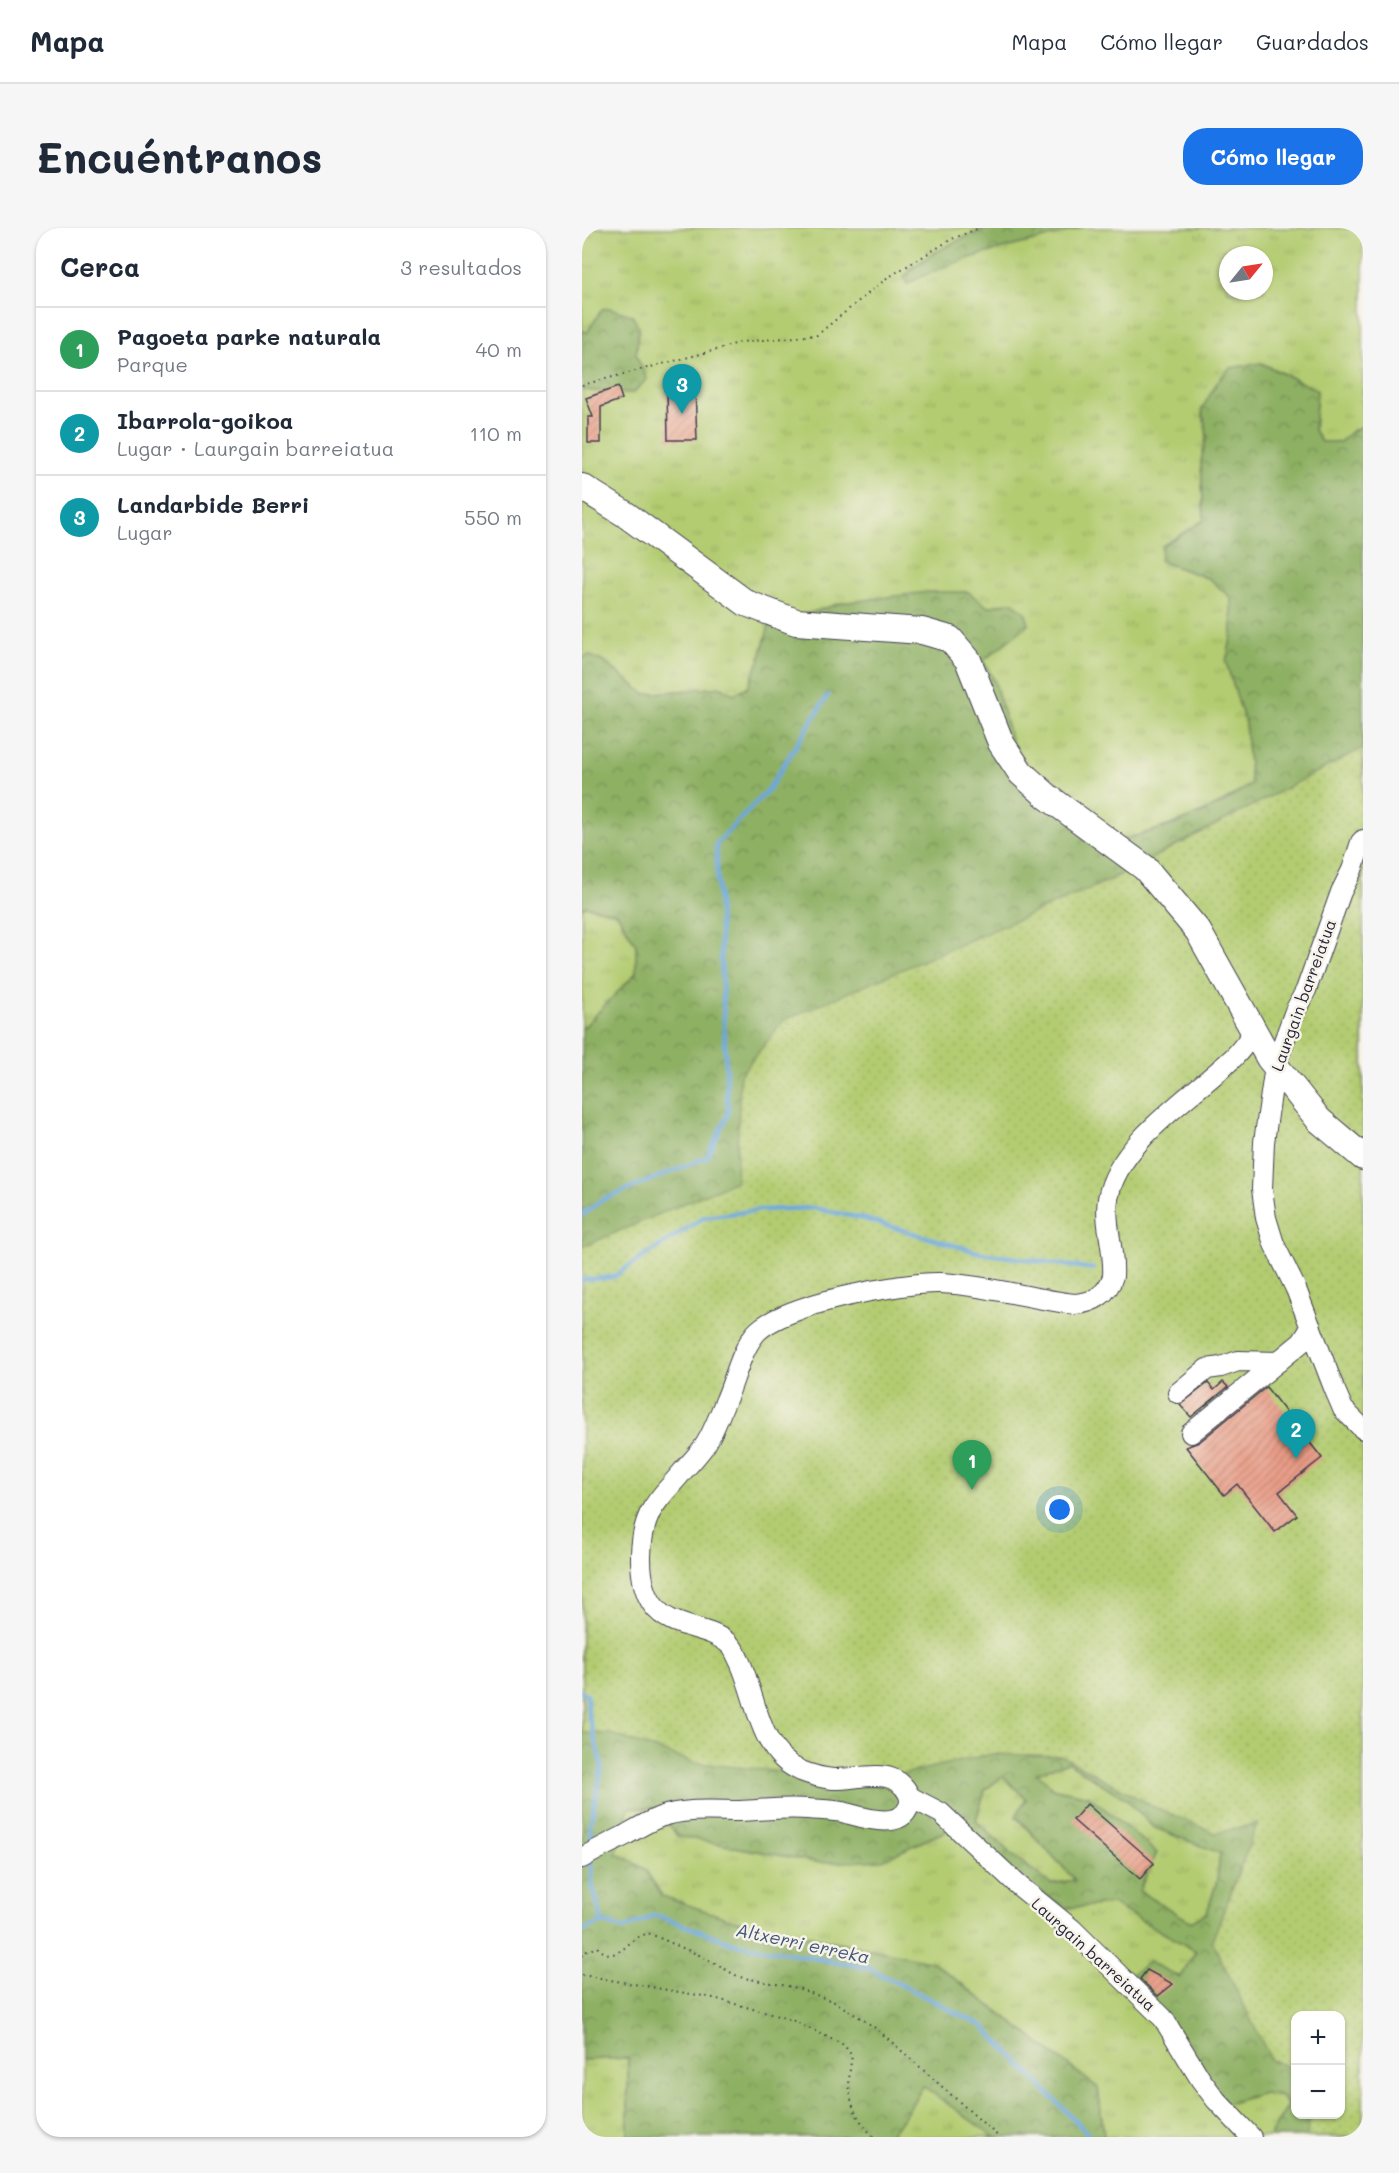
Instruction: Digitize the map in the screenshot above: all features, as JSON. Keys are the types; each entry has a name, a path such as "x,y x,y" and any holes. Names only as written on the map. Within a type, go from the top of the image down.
{"main road":[{"path":"582,487 625,514 746,603 796,622 922,632 950,639 968,660 1001,743 1021,772 1048,797 1145,868 1198,931 1275,1066 1319,1120 1363,1156"}],"street":[{"name":"Laurgain barreiatua","path":"1360,1427 1343,1409 1296,1289 1274,1244 1266,1218 1262,1189 1264,1142 1275,1066 1363,840"},
{"name":"Laurgain barreiatua","path":"1251,2137 1215,2100 1163,2018 1149,2003 1072,1929 1018,1885 941,1813 910,1797 899,1782 891,1777 876,1775 847,1779 823,1777 802,1772 779,1756 760,1720 743,1669 731,1645 704,1632 672,1622 657,1610 645,1589 642,1554 643,1538 650,1513 660,1497 705,1444 726,1401 750,1342 761,1328 773,1320 812,1305 853,1295 918,1284 940,1283 980,1288 1075,1304 1084,1304 1103,1294 1114,1274 1107,1215 1109,1195 1116,1175 1130,1152 1145,1136 1235,1056 1254,1032"},
{"path":"1191,1433 1302,1341 1311,1328"},
{"path":"1178,1393 1208,1369 1239,1361 1278,1362"},
{"path":"587,1853 662,1816 682,1812 791,1808 831,1811 886,1821 893,1820 906,1811 910,1805 910,1797"}],"path":[{"path":"582,385 741,342 817,335 853,304 894,274 952,239 979,228"},
{"path":"582,1956 597,1947 609,1953 620,1953 633,1940 648,1933 699,1955 739,1977 798,1988 837,2003 877,2029 999,2137"},
{"path":"582,1975 714,1998 792,2020 844,2045 852,2056 848,2080 854,2112 873,2137"}],"green space":[{"path":"582,228 987,228 951,245 910,269 907,284 934,269 962,259 1081,228 1363,228 1363,426 1352,431 1340,442 1321,442 1314,431 1317,390 1261,363 1202,409 1207,435 1201,461 1204,520 1189,530 1160,561 1210,579 1231,598 1232,634 1226,662 1245,723 1251,784 1217,805 1184,820 1111,843 1042,786 1012,743 994,680 983,661 998,649 1012,602 988,607 968,592 841,603 769,626 759,661 748,687 733,694 722,687 645,694 604,662 582,659 582,390 633,393 647,379 636,355 639,329 587,333 582,330"},
{"path":"987,228 1081,228 971,258 928,273 907,284 904,278 919,263"},
{"path":"610,308 632,315 639,328 636,355 647,379 633,393 582,390 582,330 587,333 602,309"},
{"path":"1261,363 1317,390 1314,430 1321,442 1340,442 1352,431 1363,426 1363,1512 1318,1705 1363,2137 1269,2137 1288,2105 1279,2095 1264,2093 1226,2104 1129,1976 1149,1962 1180,1977 1196,1951 1112,1904 1066,1908 1021,1880 959,1825 882,1860 820,1863 677,1836 657,1808 629,1808 616,1853 645,1869 662,1896 732,1920 933,1962 1098,2088 1104,2137 994,2137 923,2086 903,2118 890,2133 893,2137 628,2137 628,2058 582,2060 582,1029 636,973 636,945 617,913 586,906 582,908 582,659 588,655 604,662 645,694 722,687 733,694 748,687 759,661 769,626 841,603 928,592 968,592 988,607 1012,602 1025,612 1029,624 983,661 994,680 1012,743 1042,786 1111,843 1174,825 1223,803 1251,784 1245,723 1226,662 1232,634 1231,598 1210,579 1160,561 1162,546 1204,520 1201,461 1207,435 1202,409 1218,381 1230,368","holes":["1068,1762 1126,1799 1153,1827 1220,1853 1217,1881 1207,1913 1191,1922 1139,1891 1157,1853 1089,1796 1055,1789 1037,1773","1003,1776 1026,1799 1016,1816 1075,1880 1051,1884 1012,1855 976,1820 985,1790"]},
{"path":"1363,748 1363,2137 1307,2137 1309,2119 1345,2119 1345,2011 1291,2011 1291,2068 1271,2060 1212,1941 1257,1824 1215,1833 1154,1807 1062,1756 992,1754 871,1781 696,1763 611,1734 582,1733 582,1247 736,1181 740,1075 784,1020 1110,880"},
{"path":"586,906 617,913 636,945 636,973 582,1029 582,908"},
{"path":"1068,1762 1126,1799 1153,1827 1220,1853 1217,1881 1207,1913 1191,1922 1139,1891 1089,1796 1055,1789 1036,1773"},
{"path":"1003,1776 1026,1799 1016,1817 1075,1880 1051,1884 1012,1855 976,1820 985,1790"},
{"path":"628,1808 657,1808 937,1834 959,1825 1066,1908 1112,1904 1196,1951 1180,1977 1149,1962 1226,2104 1264,2093 1279,2095 1288,2105 1269,2137 1104,2137 1098,2088 933,1962 731,1920 662,1896 645,1869 616,1853"},
{"path":"628,2058 628,2137 582,2137 582,2060"},
{"path":"923,2086 994,2137 893,2137 890,2134"}],"building":[{"path":"618,387 622,399 601,407 601,443 588,443 588,417 593,417 586,398"},
{"path":"695,388 697,440 668,440 667,389"},
{"path":"1223,1382 1228,1387 1191,1417 1180,1405 1208,1383 1214,1390"},
{"path":"1266,1387 1322,1458 1279,1492 1297,1515 1275,1532 1237,1484 1224,1495 1186,1447 1199,1442"},
{"path":"1087,1804 1154,1863 1140,1879 1073,1820"},
{"path":"1147,1970 1173,1984 1158,1996 1140,1979"}],"waterway":[{"path":"582,1215 602,1200 707,1157 728,1114 716,844 768,790 828,695"},
{"path":"582,1280 613,1277 704,1217 758,1210 813,1208 861,1218 981,1253 1093,1269"},
{"path":"582,1692 587,1694 588,1714 602,1767 590,1824 591,1845"},
{"path":"591,1860 592,1883 602,1922"},
{"name":"Altxerri erreka","path":"602,1922 624,1929 655,1915 733,1943 868,1968 983,2026 1091,2137"},
{"path":"582,1931 602,1922"}],"place":[{"name":"Landarbide Berri","path":"682,414"},
{"name":"Ibarrola-goikoa","path":"1296,1459"},
{"name":"Pagoeta parke naturala","path":"972,1490"}]}
